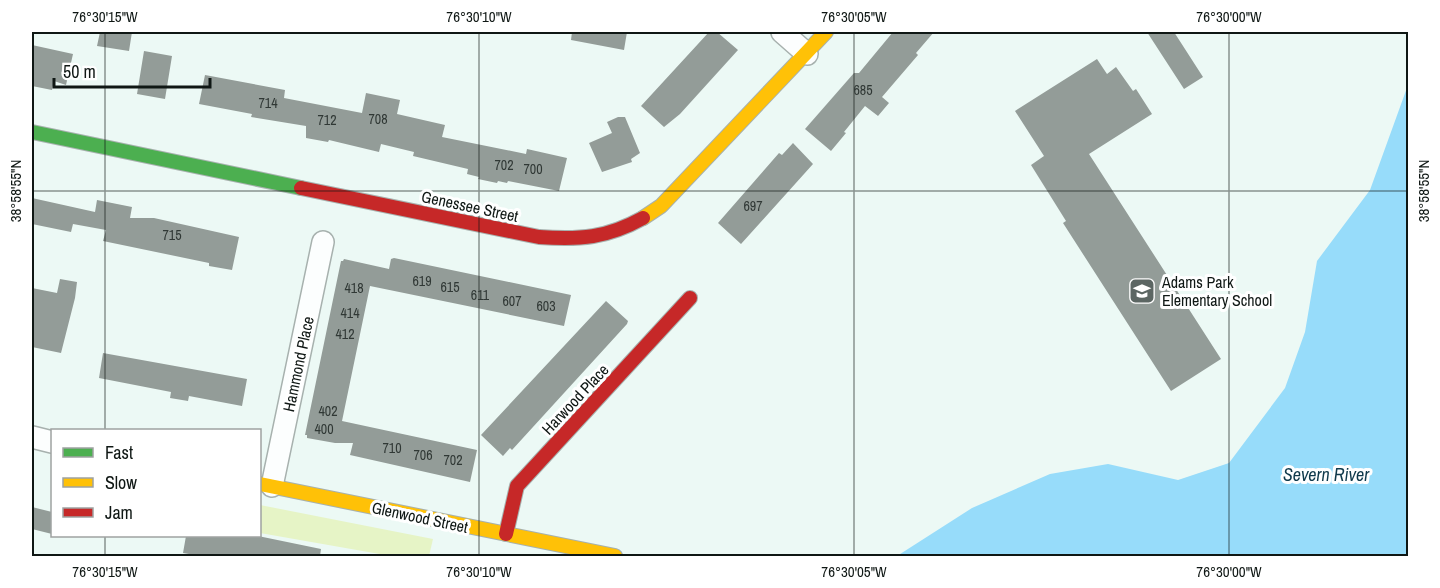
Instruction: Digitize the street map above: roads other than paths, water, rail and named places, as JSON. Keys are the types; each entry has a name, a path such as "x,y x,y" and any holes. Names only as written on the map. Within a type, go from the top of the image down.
{"street":[{"path":"782,32 807,54"},
{"name":"Genessee Street","path":"32,132 539,237 573,240 604,237 634,225 661,206 826,32"},
{"name":"Hammond Place","path":"266,485 323,242"},
{"name":"Harwood Place","path":"506,534 517,486 690,298"},
{"path":"32,437 51,442"},
{"name":"Glenwood Street","path":"266,485 615,556"}],"water":[{"name":"Severn River","path":"1408,85 1408,556 897,556 972,508 1050,474 1108,464 1178,480 1229,463 1285,388 1305,332 1317,261 1370,190"}],"place":[{"name":"Adams Park Elementary School","path":"1142,291"}]}
